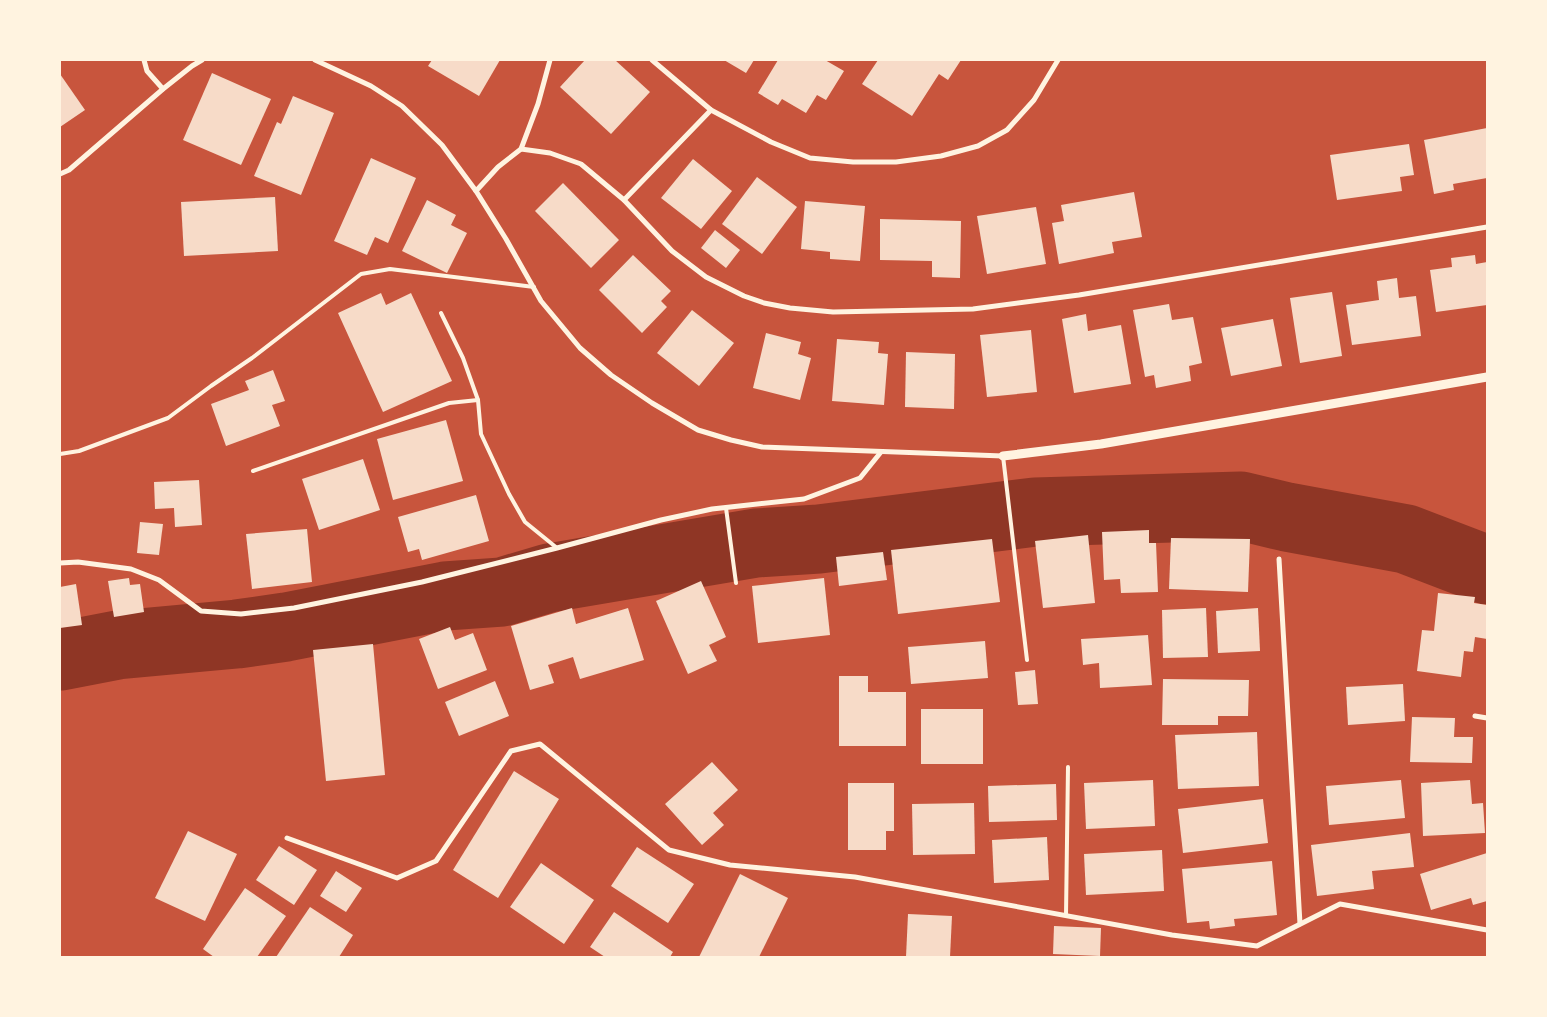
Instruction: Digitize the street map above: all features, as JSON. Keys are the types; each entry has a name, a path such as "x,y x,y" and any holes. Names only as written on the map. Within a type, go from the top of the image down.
{"street":[{"path":"144,60 147,71 163,89"},
{"path":"60,174 69,170 163,89 202,60"},
{"path":"315,60 371,86 402,106 442,145 476,191 541,301 580,348 612,375 652,403 698,430 731,440 762,447 1003,456 1101,444 1487,377"},
{"path":"476,191 498,167 521,149 538,104 550,60"},
{"path":"652,60 711,110 771,142 810,158 853,162 896,162 942,156 978,146 1007,130 1034,100 1058,60"},
{"path":"624,200 711,110"},
{"path":"521,149 550,153 581,164 624,200 672,251 706,277 744,296 764,303 790,308 833,312 973,309 1079,295 1487,227"},
{"path":"60,563 78,562 131,569 159,580 201,611 241,614 294,608 422,582 661,520 726,508 804,499 860,478 881,452"},
{"path":"1280,559 1300,924"},
{"path":"1475,716 1487,718"},
{"path":"287,838 397,878 436,861 511,751 540,744 669,850 730,865 855,877 1172,935 1257,946 1340,904 1487,930"}],"lane":[{"path":"60,454 79,451 168,418 252,358 361,274 390,269 534,287"},
{"path":"441,313 463,358 478,400 481,434 508,494 526,522 557,548"},
{"path":"253,471 449,403 478,400"},
{"path":"1003,456 1027,660"},
{"path":"726,508 736,583"},
{"path":"1066,915 1068,767"}],"building":[{"path":"432,60 500,60 479,96 428,66"},
{"path":"585,60 615,60 650,92 611,134 560,87"},
{"path":"724,60 754,60 746,73"},
{"path":"778,60 825,60 844,71 826,100 817,95 806,113 782,99 778,105 758,93"},
{"path":"878,60 961,60 948,80 939,74 912,116 862,84"},
{"path":"212,73 271,99 241,165 183,140"},
{"path":"60,74 85,110 60,127"},
{"path":"293,96 334,113 301,195 254,176 277,122 281,124"},
{"path":"1487,128 1487,178 1453,184 1454,190 1434,194 1424,140"},
{"path":"1409,144 1414,175 1400,177 1402,191 1337,200 1330,155"},
{"path":"371,158 416,178 388,243 375,237 367,255 334,241"},
{"path":"693,159 732,191 701,229 661,198"},
{"path":"757,177 797,207 762,254 722,224"},
{"path":"563,183 619,240 591,268 535,211"},
{"path":"1134,192 1142,237 1112,242 1114,253 1059,264 1052,223 1064,221 1061,205"},
{"path":"275,197 278,251 184,256 181,202"},
{"path":"427,200 456,215 451,225 467,233 447,273 402,251"},
{"path":"805,201 865,206 860,261 830,259 830,252 801,249"},
{"path":"1036,207 1046,264 987,274 977,216"},
{"path":"880,219 961,221 960,278 932,277 932,261 880,260"},
{"path":"715,230 740,250 726,268 701,248"},
{"path":"633,255 671,291 661,301 667,307 642,333 599,290"},
{"path":"1475,255 1476,264 1487,262 1487,305 1436,312 1430,270 1452,267 1451,258"},
{"path":"1397,278 1399,298 1416,296 1421,336 1352,345 1346,305 1379,300 1377,281"},
{"path":"1332,292 1342,356 1300,363 1290,298"},
{"path":"381,293 386,305 411,293 452,381 383,412 338,313"},
{"path":"1169,304 1172,320 1193,317 1202,363 1189,366 1191,381 1156,388 1154,375 1145,377 1133,310"},
{"path":"692,310 734,343 699,386 657,353"},
{"path":"1086,314 1088,331 1121,325 1131,384 1074,393 1062,319"},
{"path":"1273,319 1282,366 1231,376 1221,328"},
{"path":"1031,330 1037,392 987,397 980,335"},
{"path":"766,333 801,342 798,354 811,358 800,400 753,388"},
{"path":"837,339 879,342 878,353 888,354 884,405 832,401"},
{"path":"906,352 955,354 954,409 905,407"},
{"path":"273,370 285,401 272,405 280,426 226,446 211,404 249,390 245,381"},
{"path":"446,420 463,481 393,500 377,439"},
{"path":"363,459 380,510 319,530 302,479"},
{"path":"199,480 202,525 175,527 174,508 155,509 154,482"},
{"path":"476,495 489,541 422,560 419,549 408,552 398,517"},
{"path":"140,522 163,524 159,555 137,553"},
{"path":"307,529 312,582 252,589 246,534"},
{"path":"1149,530 1149,543 1156,543 1158,592 1121,593 1120,579 1104,580 1102,532"},
{"path":"1088,535 1095,603 1043,608 1035,541"},
{"path":"1171,538 1250,539 1248,592 1169,589"},
{"path":"992,539 1000,602 898,614 891,550"},
{"path":"883,552 887,580 839,586 836,557"},
{"path":"129,578 130,585 140,584 144,612 114,617 108,581"},
{"path":"824,578 830,635 758,643 752,586"},
{"path":"701,581 726,637 709,645 717,661 688,674 656,601"},
{"path":"76,584 82,625 60,628 60,587"},
{"path":"1438,593 1475,597 1474,603 1487,605 1487,639 1475,637 1473,652 1464,651 1461,677 1417,671 1422,630 1434,631"},
{"path":"572,608 576,624 628,608 644,660 580,679 573,657 548,665 554,683 530,690 511,626"},
{"path":"1206,608 1208,657 1163,658 1162,610"},
{"path":"1258,608 1260,651 1218,653 1216,611"},
{"path":"450,627 455,640 473,633 487,670 438,689 419,639"},
{"path":"1148,635 1152,685 1100,688 1099,663 1083,665 1081,639"},
{"path":"985,641 988,678 911,684 908,647"},
{"path":"373,644 385,775 326,781 313,650"},
{"path":"1035,670 1038,704 1018,705 1015,672"},
{"path":"839,676 868,676 868,692 906,692 906,746 839,746"},
{"path":"1163,679 1249,680 1248,716 1218,716 1218,725 1162,725"},
{"path":"495,681 509,716 459,736 445,702"},
{"path":"1403,684 1405,721 1348,725 1346,687"},
{"path":"921,709 983,709 983,764 921,764"},
{"path":"1412,717 1455,718 1454,737 1473,737 1472,763 1410,762"},
{"path":"1257,732 1259,786 1178,789 1175,735"},
{"path":"712,762 738,790 713,813 724,825 702,845 665,804"},
{"path":"514,771 559,799 498,898 453,870"},
{"path":"1153,780 1155,826 1086,829 1084,783"},
{"path":"1401,780 1405,818 1329,825 1326,786"},
{"path":"1470,780 1472,804 1483,803 1485,833 1423,836 1421,783"},
{"path":"848,783 894,783 894,831 886,831 886,850 848,850"},
{"path":"1056,784 1057,820 989,822 988,786"},
{"path":"1263,799 1268,843 1183,853 1178,809"},
{"path":"974,803 975,854 913,855 912,804"},
{"path":"188,831 237,854 205,921 155,898"},
{"path":"1410,833 1414,867 1372,871 1374,889 1317,896 1311,845"},
{"path":"1047,837 1049,880 994,883 992,840"},
{"path":"279,846 317,870 294,905 256,880"},
{"path":"637,847 694,884 668,923 611,886"},
{"path":"1162,850 1164,891 1086,895 1084,854"},
{"path":"1487,853 1487,901 1473,905 1471,898 1431,910 1420,874"},
{"path":"1272,861 1277,915 1234,919 1235,926 1210,929 1209,921 1187,923 1182,869"},
{"path":"541,863 594,900 564,944 510,907"},
{"path":"336,871 362,888 346,912 320,896"},
{"path":"740,874 788,898 759,957 699,957"},
{"path":"245,888 286,916 257,957 214,957 203,949"},
{"path":"310,907 353,935 339,957 276,957"},
{"path":"614,912 673,952 670,957 605,957 590,947"},
{"path":"908,914 952,916 950,957 906,957"},
{"path":"1054,926 1101,928 1100,956 1053,954"}],"waterway":[{"path":"60,656 117,645 237,634 286,627 445,596 502,592 549,578 756,543 819,539 1035,512 1241,506 1287,517 1406,539 1487,570"}]}
